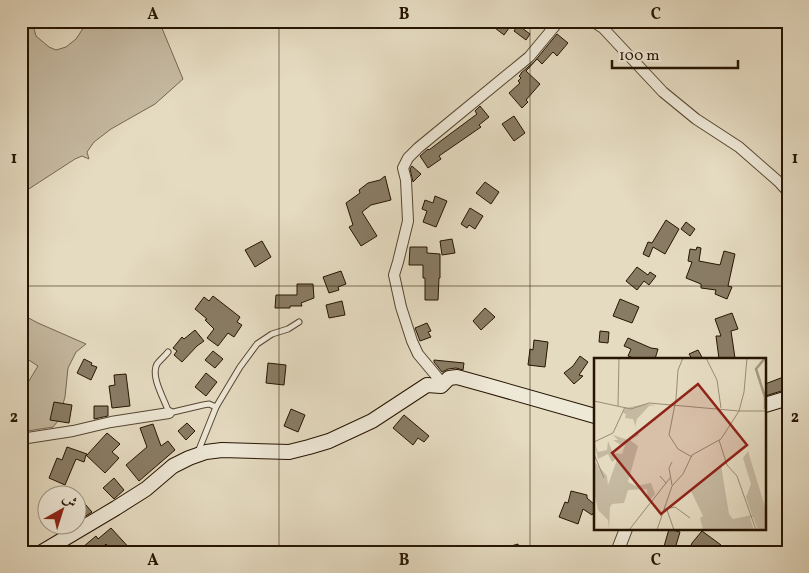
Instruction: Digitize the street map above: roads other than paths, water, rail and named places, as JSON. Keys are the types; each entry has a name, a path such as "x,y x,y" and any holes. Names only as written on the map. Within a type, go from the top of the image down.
{"main road":[{"path":"42,552 146,489 173,466 189,458 206,452 222,450 289,452 329,441 372,421 427,385 441,386 449,378 457,377 594,416"},
{"path":"766,405 788,398"}],"street":[{"path":"441,386 438,378 418,354 412,341 394,276 408,221 406,180 403,168 408,158 418,148 529,57 559,21"},
{"path":"592,21 603,28 663,92 696,119 739,147 788,192"},
{"path":"21,438 73,431 112,422 170,413"},
{"path":"616,552 626,530"}],"lane":[{"path":"197,455 216,407 240,367 257,344 272,334 288,329 299,322"},
{"path":"168,352 157,365 155,374 158,386 170,413 209,404 216,407"}]}
